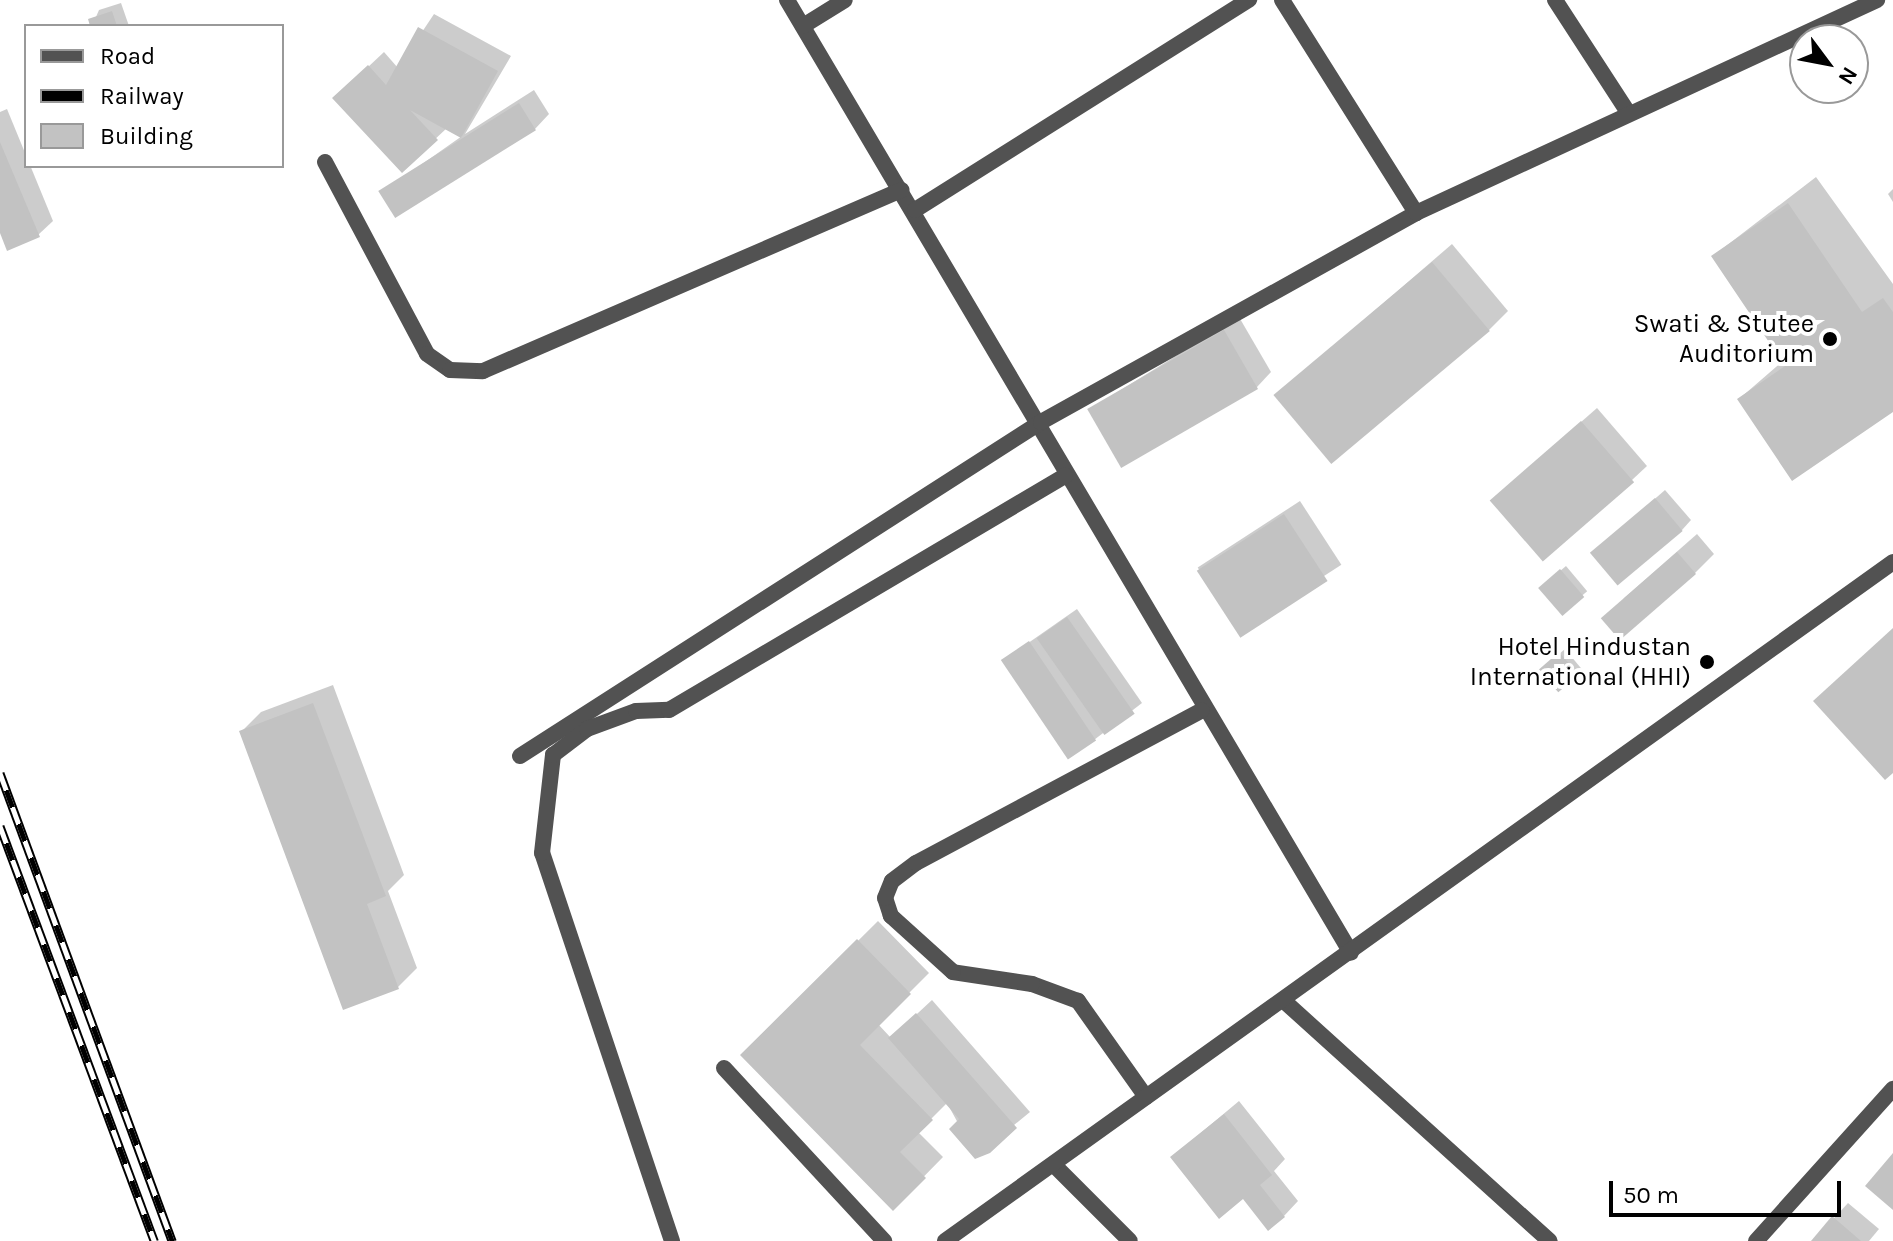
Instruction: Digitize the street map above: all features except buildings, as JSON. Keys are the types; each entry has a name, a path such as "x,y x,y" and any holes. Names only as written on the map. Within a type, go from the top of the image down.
{"street":[{"path":"787,0 1041,422 1065,476 1202,710 1351,953"},
{"path":"803,26 845,0"},
{"path":"915,210 1249,0"},
{"path":"1282,0 1416,213"},
{"path":"1555,0 1627,111"},
{"path":"520,756 1041,422 1416,213 1627,111 1877,0"},
{"path":"325,162 427,354 450,370 483,371 902,190"},
{"path":"672,1241 542,853 553,755 587,729 636,711 669,710 1065,476"},
{"path":"945,1241 1893,562"},
{"path":"1146,1097 1078,1001 1032,984 953,972 891,916 885,898 892,881 916,863 1202,710"},
{"path":"1284,1001 1550,1241"},
{"path":"724,1068 884,1241"},
{"path":"1756,1241 1893,1089"},
{"path":"1054,1165 1130,1241"}],"railway":[{"path":"0,773 172,1241"},
{"path":"0,826 154,1241"}],"place":[{"name":"Swati & Stutee Auditorium","path":"1830,339"},
{"name":"Hotel Hindustan International (HHI)","path":"1707,662"}]}
